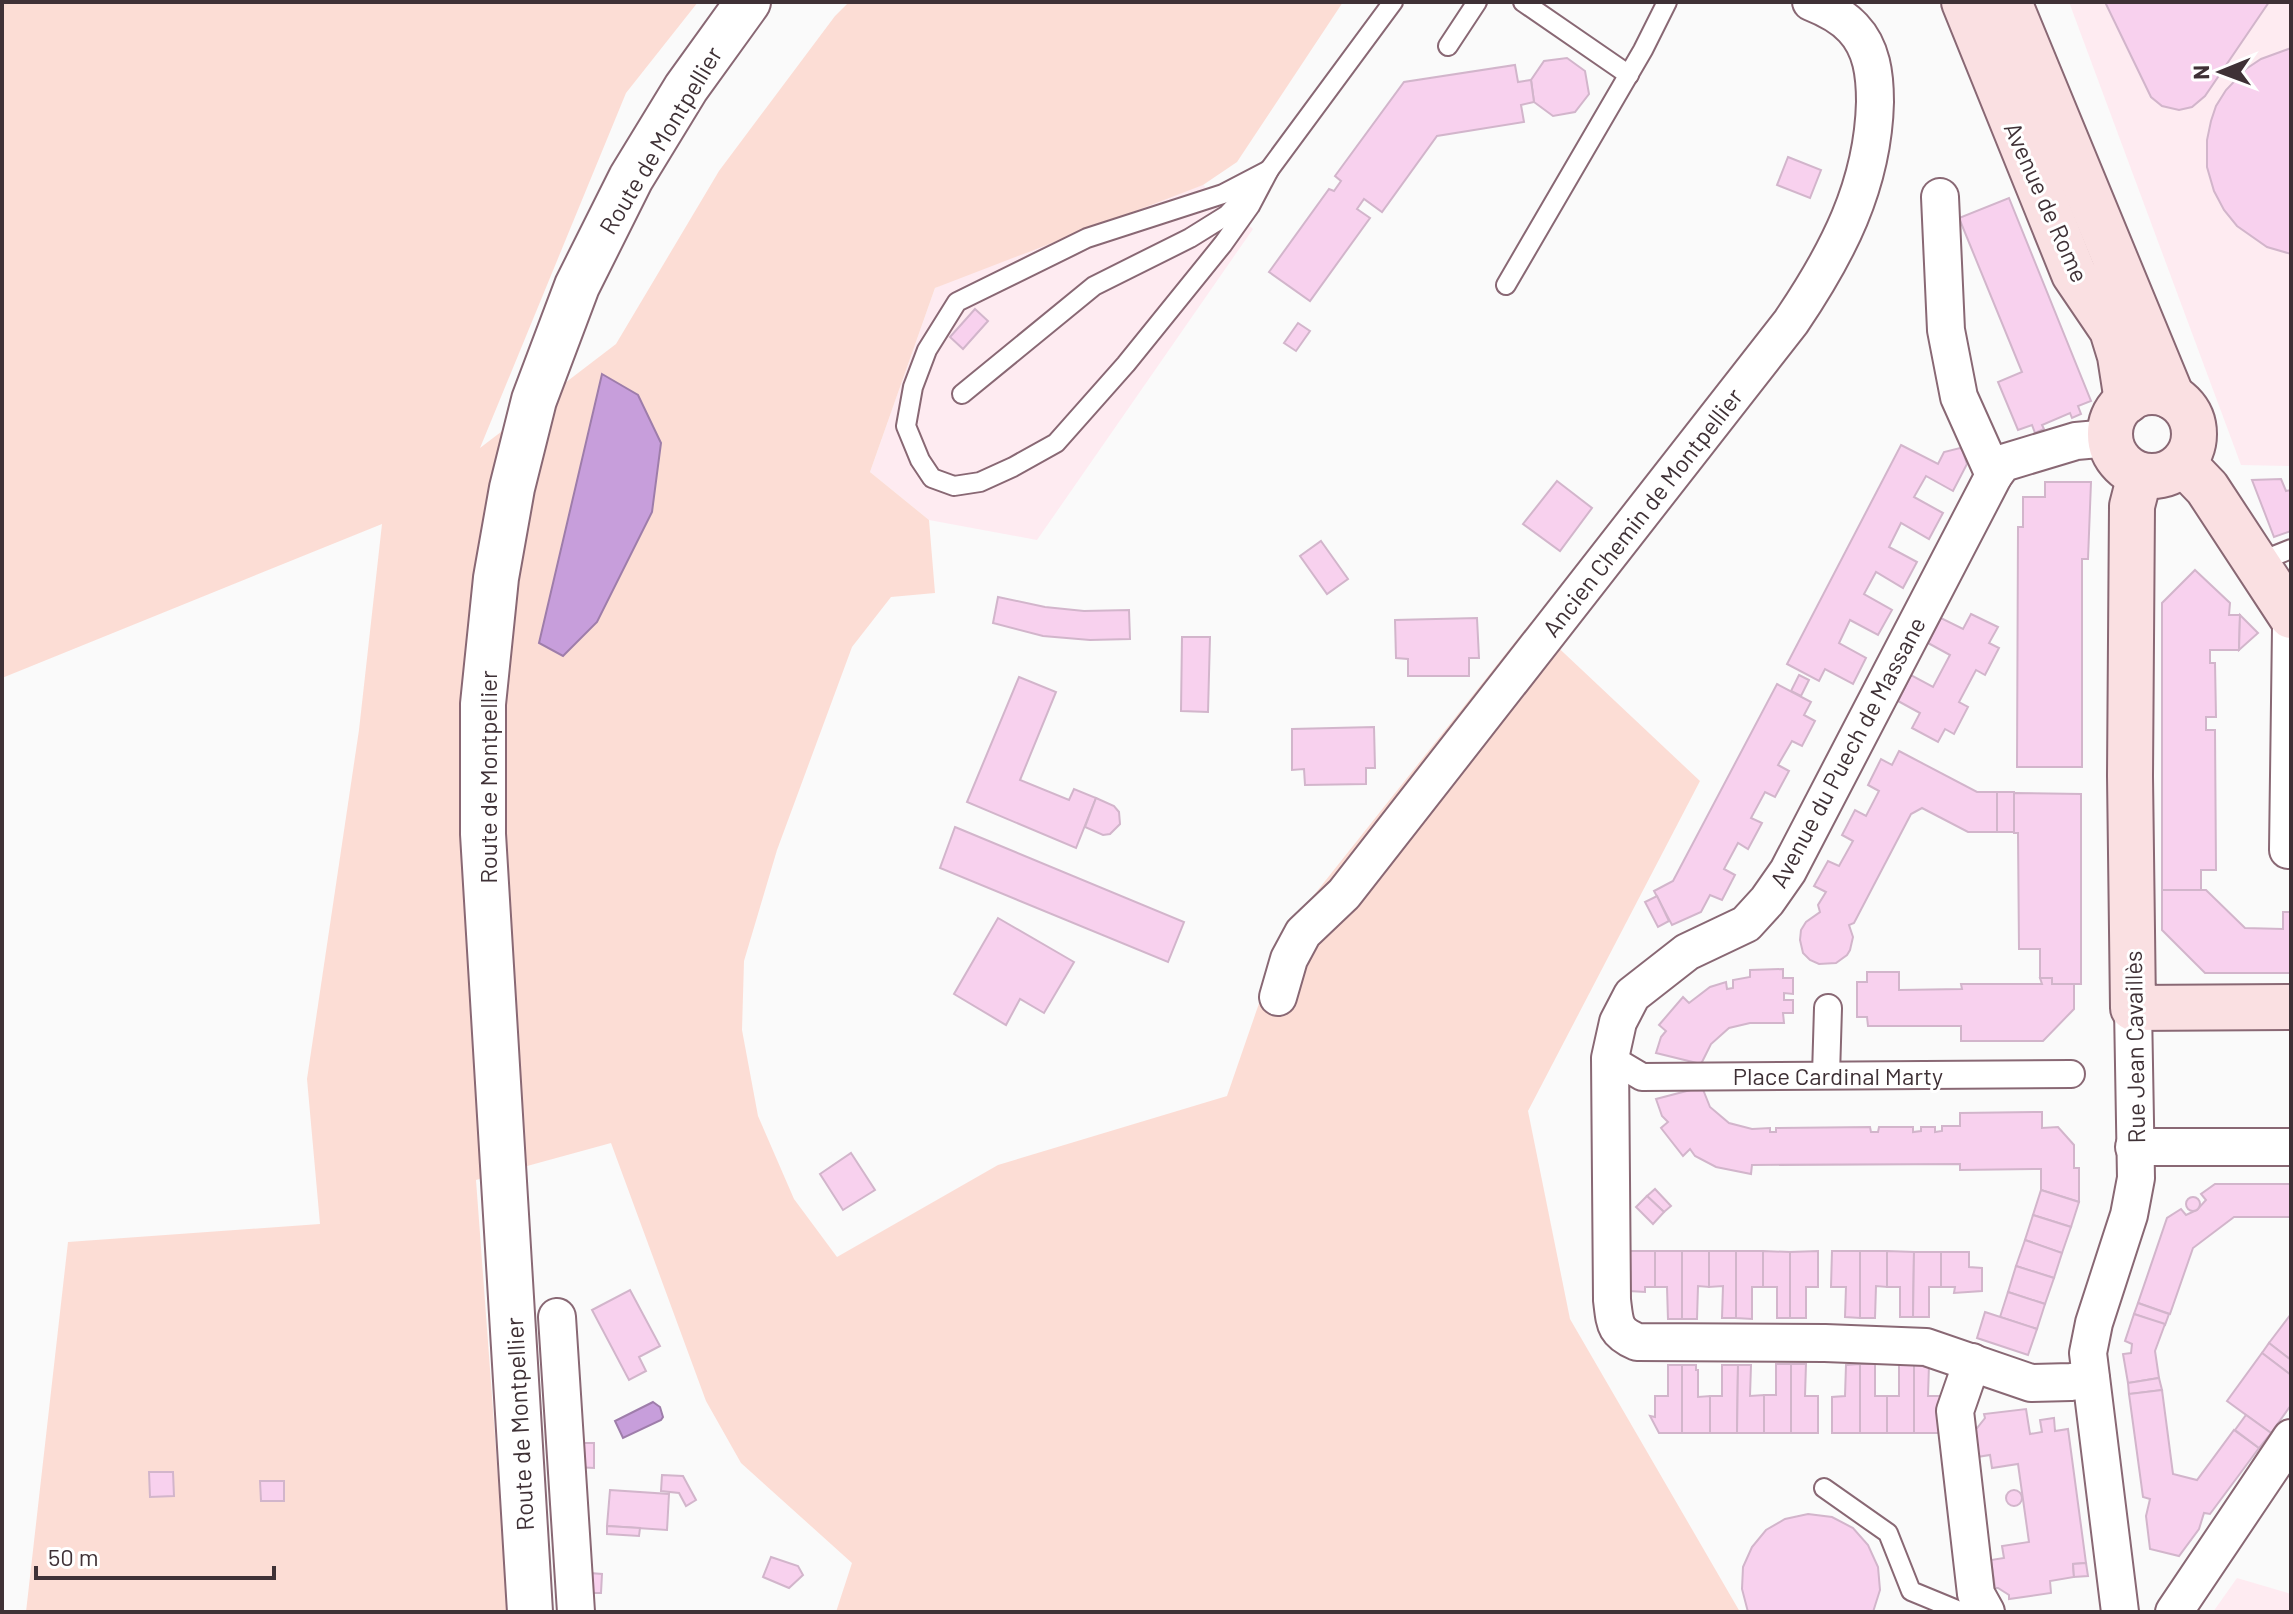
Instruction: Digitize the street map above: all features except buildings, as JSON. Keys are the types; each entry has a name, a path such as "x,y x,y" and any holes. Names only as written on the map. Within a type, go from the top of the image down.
{"main road":[{"name":"Avenue de Rome","path":"1964,2 2074,274 2112,330 2120,356 2119,420"},
{"name":"Avenue de Rome","path":"2009,2 2172,397"},
{"path":"2149,392 2172,397 2189,414 2193,426 2190,452 2183,463 2163,475 2140,475 2129,470 2113,451 2119,420 2149,392"},
{"path":"2183,463 2273,556 2291,616"},
{"name":"Rue Jean Cavaillès","path":"2133,1008 2130,776 2132,506 2140,475"},
{"path":"2133,1008 2291,1007"}],"street":[{"name":"Route de Montpellier","path":"530,1612 483,834 483,704 496,578 512,488 534,400 577,286 631,178 686,88 748,2"},
{"name":"Ancien Chemin de Montpellier","path":"1278,997 1289,959 1303,933 1344,894 1791,322 1838,246 1868,166 1875,87 1872,60 1854,29 1844,19 1811,2"},
{"path":"1940,197 1946,330 1959,397 1994,475 2003,463 2076,441 2119,420"},
{"name":"Avenue du Puech de Massane","path":"1994,475 1788,871 1746,924 1687,952 1632,995 1618,1022 1610,1058 1614,1321 1621,1335 1637,1342 1926,1347 2031,1383 2091,1379"},
{"path":"2291,628 2288,850 2291,850"},
{"path":"1826,1075 1828,1008"},
{"name":"Rue Jean Cavaillès","path":"2120,1612 2088,1353 2094,1323 2129,1215 2136,1178 2133,1008"},
{"name":"Place Cardinal Marty","path":"1610,1058 1642,1077 2071,1074"},
{"path":"2134,1147 2291,1147"},
{"path":"557,1317 576,1612"},
{"path":"1972,1362 1955,1411 1976,1594 1986,1612"},
{"path":"2174,1612 2291,1438"}],"lane":[{"path":"962,394 1094,286 1190,238 1227,215 1269,170 1393,2"},
{"path":"1448,46 1477,2"},
{"path":"1523,2 1629,75"},
{"path":"1506,285 1629,75 1667,2"},
{"path":"1269,170 1250,206 1223,244 1126,364 1056,443 980,482 954,486 932,478 920,460 906,426 913,387 927,350 957,302 1087,238 1223,194 1269,170"},
{"path":"1824,1488 1888,1533 1911,1591 1962,1612"}],"shaded area":[{"path":"2,2 698,2 626,93 480,448 616,344 719,171 835,16 849,2 1343,2 1237,162 1203,185 935,288 870,472 929,520 935,593 891,597 852,647 777,850 744,961 742,1030 758,1116 794,1199 837,1257 998,1165 1227,1096 1283,934 1531,622 1700,781 1528,1111 1570,1319 1740,1612 836,1612 852,1563 741,1463 706,1401 611,1143 476,1180 508,1612 26,1612 68,1242 320,1224 307,1079 359,730 382,524 2,678"},
{"path":"2069,2 2291,2 2291,466 2241,465"},
{"path":"1203,185 1253,229 1037,540 929,520 870,472 935,288 1093,216"},
{"path":"602,374 638,395 661,443 652,512 597,622 563,656 539,643"},
{"path":"653,1402 660,1407 661,1420 623,1438 615,1421"},
{"path":"2237,1578 2291,1594 2291,1612 2213,1612"}]}
